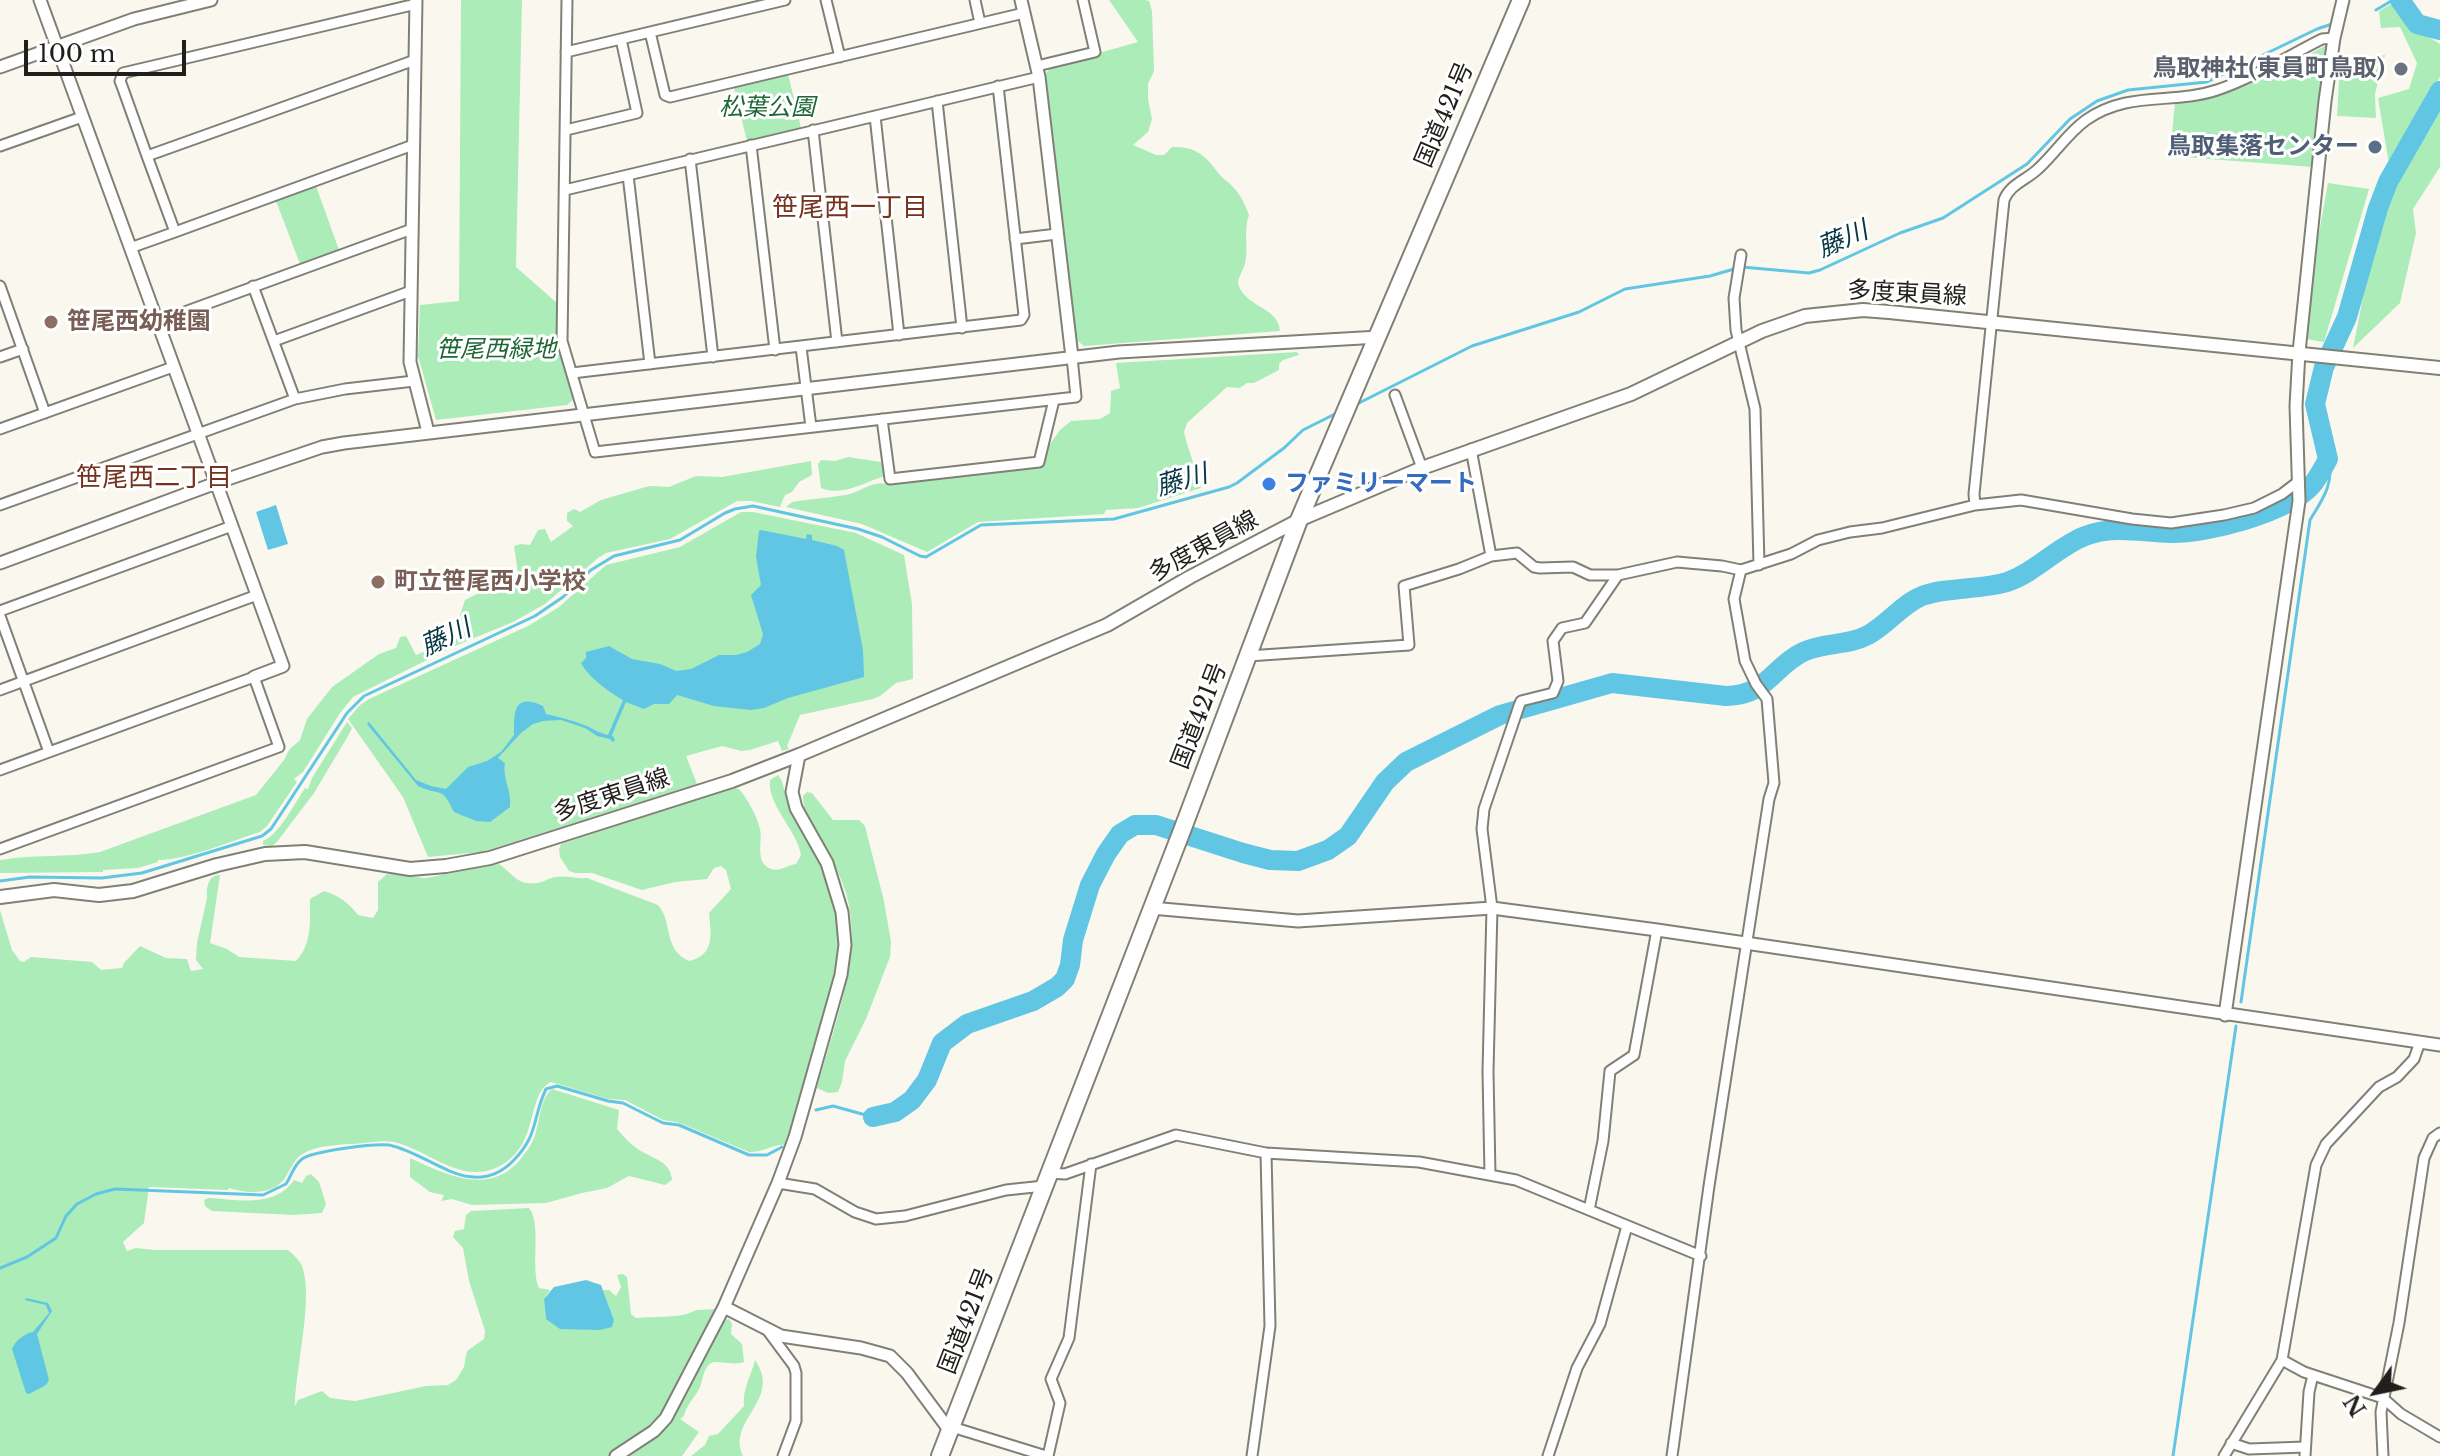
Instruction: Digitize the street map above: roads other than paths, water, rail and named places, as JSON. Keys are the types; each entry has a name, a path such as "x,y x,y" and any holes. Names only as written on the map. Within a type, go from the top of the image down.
{"highway":[{"name":"国道421号","path":"940,1456 1181,835 1299,520 1521,0"}],"main road":[{"name":"多度東員線","path":"0,897 54,890 99,895 133,891 265,854 305,852 410,869 446,866 504,854 732,781 1107,625 1299,520 1471,449 1631,394 1737,342 1805,316 1835,311 1876,311 2440,368"}],"street":[{"path":"0,770 283,666 40,0"},
{"path":"0,67 134,19 211,0"},
{"path":"567,0 562,341 595,452 1077,396 1038,72 1021,0"},
{"path":"826,0 840,57"},
{"path":"975,0 980,23"},
{"path":"565,190 998,86 1095,52 1083,0"},
{"path":"566,52 778,1"},
{"path":"175,232 120,81 123,73 416,2 410,362 428,432"},
{"path":"2225,1015 2299,501 2296,406 2306,353 2334,35 2344,4"},
{"path":"650,32 665,95 670,97 1024,13"},
{"path":"1975,505 2007,190 2037,170 2071,131 2112,105 2219,90 2334,35"},
{"path":"566,130 637,113 621,39"},
{"path":"147,156 415,60"},
{"path":"572,373 962,328 1017,321 1023,317 998,86"},
{"path":"937,101 962,328"},
{"path":"875,116 899,335"},
{"path":"0,146 82,117"},
{"path":"813,130 837,342"},
{"path":"130,248 413,145"},
{"path":"751,145 775,350"},
{"path":"690,159 713,357"},
{"path":"628,175 650,364"},
{"path":"157,322 412,229"},
{"path":"1015,239 1057,234"},
{"path":"1740,257 1734,298 1737,342 1755,409 1759,565"},
{"path":"0,286 45,413"},
{"path":"253,286 295,399"},
{"path":"274,341 411,291"},
{"path":"0,563 322,447 1119,352 1379,337"},
{"path":"801,347 811,427"},
{"path":"0,357 23,349"},
{"path":"0,429 173,367"},
{"path":"0,505 295,399 345,389 414,381"},
{"path":"1395,395 1422,468"},
{"path":"882,419 890,479 905,478 1039,462 1054,400"},
{"path":"1471,449 1491,556"},
{"path":"1248,656 1409,645 1404,586 1491,556 1517,553 1534,567 1573,567 1590,575 1618,575 1677,562 1741,570 1791,554 1818,540 1975,505 2021,500 2171,523 2254,508 2299,484"},
{"path":"49,752 0,614 232,526"},
{"path":"1672,1456 1747,944 1774,783 1767,699 1745,661 1734,599 1741,570"},
{"path":"1490,1175 1488,1071 1492,908 1482,829 1484,809 1521,701 1553,693 1558,681 1553,641 1562,628 1585,623 1618,575"},
{"path":"0,690 257,595"},
{"path":"0,849 279,747 254,677"},
{"path":"616,1456 654,1431 666,1418 724,1307 795,1137 841,975 845,945 836,885 796,808 792,792 799,755"},
{"path":"1151,908 1298,921 1492,908 2440,1045"},
{"path":"1589,1210 1603,1141 1610,1071 1634,1055 1657,930"},
{"path":"2224,1456 2282,1360 2316,1165 2326,1144 2379,1087 2397,1077 2414,1059 2420,1042"},
{"path":"2383,1456 2381,1412 2399,1323 2424,1158 2433,1138 2440,1133"},
{"path":"778,1183 815,1189 855,1212 876,1219 905,1216 1047,1180 1176,1135 1266,1153 1419,1162 1516,1180 1701,1256"},
{"path":"1252,1456 1270,1326 1266,1153"},
{"path":"724,1307 781,1336 890,1356 951,1429 1047,1456 1060,1403 1051,1379 1069,1338 1091,1164"},
{"path":"1548,1456 1577,1368 1600,1324 1627,1226"},
{"path":"768,1331 796,1373 796,1421 783,1456"},
{"path":"2282,1360 2313,1375 2383,1398 2401,1414 2440,1437"},
{"path":"2231,1443 2249,1449 2305,1452 2313,1375"}],"water":[{"path":"276,505 288,544 268,550 256,512"},
{"path":"761,530 806,539 807,534 812,535 812,540 844,550 863,650 864,677 751,710 714,706 677,695 669,704 654,704 644,709 626,702 612,735 613,742 561,720 533,724 498,758 505,763 510,807 490,822 476,821 454,812 443,795 418,786 367,724 369,722 416,780 446,789 468,767 487,761 501,752 514,735 515,712 521,703 533,702 543,706 546,714 608,735 623,700 599,684 584,668 581,663 586,658 586,652 609,646 632,659 660,664 676,671 691,669 719,655 747,652 760,644 763,634 751,595 761,585 756,557"},
{"path":"586,1280 601,1285 614,1320 612,1327 600,1330 560,1329 546,1319 544,1299 554,1287"},
{"path":"26,1298 48,1303 52,1311 37,1334 49,1380 29,1394 26,1393 12,1349 21,1338 33,1332 49,1313 46,1305"}],"waterway":[{"name":"藤川","path":"2376,10 2393,0"},
{"path":"2400,0 2417,24 2440,30"},
{"name":"藤川","path":"1742,267 1809,273 1820,270 1900,233 1943,218 2027,164 2070,119 2097,101 2128,90 2207,82 2335,23"},
{"path":"873,1117 895,1112 912,1100 927,1080 942,1043 967,1024 1033,1001 1065,979 1090,885 1120,834 1135,825 1156,825 1270,860 1298,861 1328,850 1348,836 1385,782 1406,762 1500,715 1612,683 1726,696 1751,691 1803,652 1868,635 1922,596 2018,578 2085,536 2117,530 2170,533 2204,530 2266,513 2300,495 2314,482 2328,459 2315,404 2324,367 2347,317 2378,208 2388,182 2440,91"},
{"name":"藤川","path":"1357,404 1472,346 1579,312 1625,289 1710,276 1734,269"},
{"name":"藤川","path":"0,881 30,877 102,878 142,873 262,836 271,829 347,713 364,696 535,616 563,597 591,570 614,556 680,540 735,509 753,506 858,529 926,557 981,525 1114,519 1229,487 1284,448 1303,430 1339,412"},
{"path":"2241,1002 2310,520 2329,484 2328,459"},
{"path":"2173,1456 2236,1026"},
{"path":"0,1268 27,1257 56,1238 66,1216 77,1204 115,1189 263,1195 286,1184 302,1159 332,1150 375,1145 393,1146 453,1172 483,1177 498,1172 521,1152 531,1134 546,1089 557,1086 623,1103 663,1123 679,1125 749,1155 767,1155 782,1147"},
{"path":"816,1110 833,1106 873,1117"}],"place":[{"name":"鳥取神社(東員町鳥取)","path":"2401,69"},
{"name":"鳥取集落センター","path":"2375,147"},
{"name":"笹尾西幼稚園","path":"51,322"},
{"name":"ファミリーマート","path":"1269,484"},
{"name":"町立笹尾西小学校","path":"378,582"}],"district":[{"name":"笹尾西一丁目","path":"850,209"},
{"name":"笹尾西二丁目","path":"154,479"}],"park label":[{"name":"松葉公園","path":"767,108"},
{"name":"笹尾西緑地","path":"496,350"}]}
